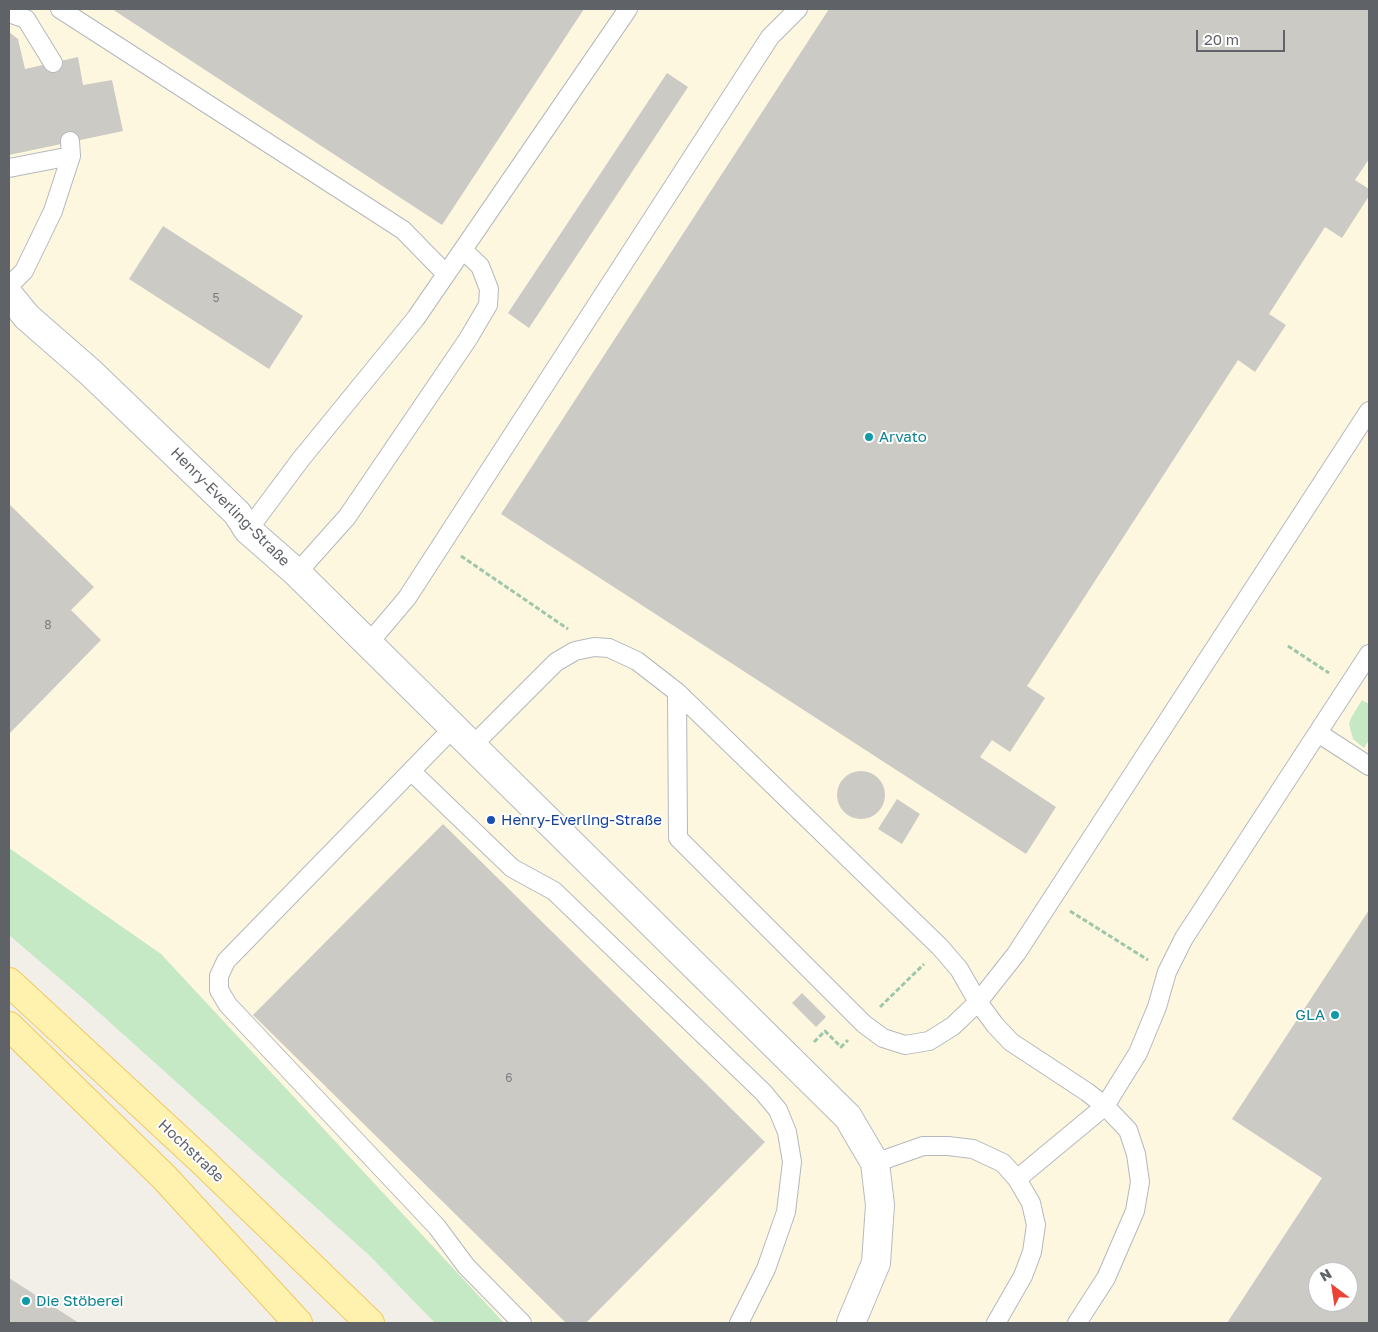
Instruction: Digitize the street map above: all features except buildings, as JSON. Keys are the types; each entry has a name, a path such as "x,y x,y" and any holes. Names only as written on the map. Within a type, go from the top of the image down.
{"main road":[{"name":"Hochstraße","path":"9,982 198,1158 370,1323"},
{"path":"9,1026 164,1177 298,1323"}],"street":[{"name":"Henry-Everling-Straße","path":"9,295 27,317 90,372 237,513 248,530 297,573 471,748 848,1118 875,1164 880,1205 876,1262 852,1323"}],"lane":[{"path":"60,9 404,230 446,274"},
{"path":"248,530 301,459 416,318 628,9"},
{"path":"368,644 407,598 770,37 798,9"},
{"path":"9,13 26,19 53,63"},
{"path":"9,168 71,148 49,219 24,271 9,286"},
{"path":"297,573 347,517 468,339 488,305 489,289 480,266 463,250"},
{"path":"677,692 678,838 864,1024 883,1038 906,1045 929,1041 954,1026 995,983 1053,900 1369,411"},
{"path":"471,748 556,662 575,651 594,646 609,648 637,661 677,692 940,947 970,983 978,1002 995,1025 1012,1042 1106,1106 1128,1130 1136,1154 1140,1182 1135,1211 1122,1245 1106,1278 1077,1323"},
{"path":"1017,1179 1106,1106 1138,1053 1157,1007 1167,972 1184,938 1369,654"},
{"path":"452,729 226,961 219,976 219,990 228,1005 437,1227 466,1266 522,1323"},
{"path":"1318,733 1369,766"},
{"path":"411,771 512,868 554,891 763,1092 778,1110 788,1132 792,1162 786,1212 766,1269 739,1323"},
{"path":"875,1164 923,1146 948,1146 972,1149 1003,1163 1017,1179 1031,1203 1036,1225 1032,1252 1023,1276 996,1323"}],"path":[{"path":"442,543 594,646"},
{"path":"1288,646 1325,671"},
{"path":"1053,900 1139,954"}],"shaded area":[{"path":"9,9 1369,9 1369,1323 504,1323 161,954 9,848"}],"green space":[{"path":"1362,700 1369,704 1369,740 1364,748 1353,739 1349,724"},
{"path":"9,848 161,954 504,1323 435,1323 369,1255 85,1000 9,935"}],"place":[{"name":"Arvato","path":"869,437"},
{"name":"Henry-Everling-Straße","path":"491,820"},
{"name":"GLA","path":"1335,1015"},
{"name":"Die Stöberei","path":"26,1301"}]}
